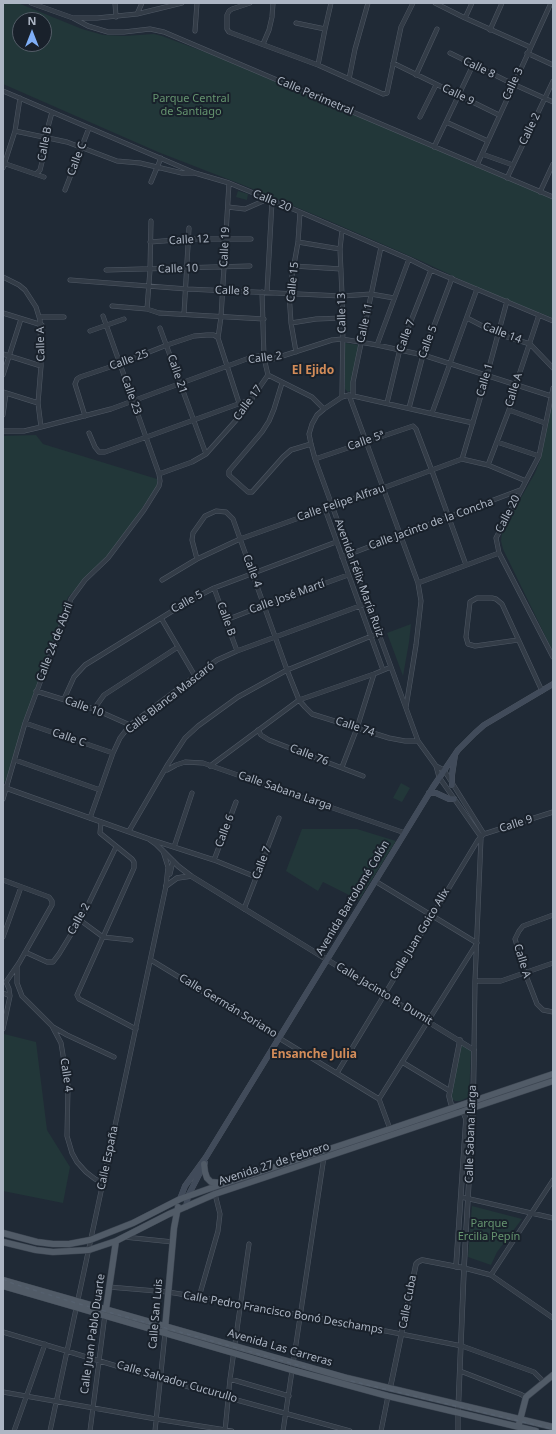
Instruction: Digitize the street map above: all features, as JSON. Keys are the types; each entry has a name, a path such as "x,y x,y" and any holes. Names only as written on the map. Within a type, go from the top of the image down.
{"main road":[{"name":"Avenida Bartolomé Colón","path":"180,1200 185,1186 206,1157 404,833 455,754 463,744 484,725 553,684"},
{"path":"452,785 455,754"},
{"path":"429,793 436,793 449,799 454,799"},
{"name":"Avenida 27 de Febrero","path":"3,1233 37,1242 53,1244 68,1244 90,1240 133,1223 188,1196 226,1182 553,1074"},
{"name":"Avenida 27 de Febrero","path":"3,1242 36,1250 53,1252 89,1250 124,1237 177,1210 216,1194 553,1081"},
{"name":"Avenida Bartolomé Colón","path":"186,1206 188,1196 206,1157"},
{"path":"204,1164 206,1176 211,1182 219,1184 226,1182"},
{"name":"Calle San Luis","path":"165,1333 174,1228 180,1200"},
{"path":"161,1218 168,1220 173,1224 174,1228"},
{"name":"Calle Juan Pablo Duarte","path":"106,1309 116,1240"},
{"name":"Avenida Las Carreras","path":"3,1280 105,1316 292,1370 518,1429 536,1431"},
{"name":"Avenida Las Carreras","path":"3,1286 77,1305 106,1309 390,1389 553,1427"},
{"path":"518,1429 526,1397 553,1375"}],"street":[{"path":"31,3 73,18 116,17 137,14 182,3"},
{"path":"115,3 116,17"},
{"path":"137,14 142,3"},
{"path":"195,32 197,3"},
{"path":"250,3 229,11 227,15 229,32 318,65 383,94 387,93 401,27 413,3"},
{"path":"263,44 269,30 273,3"},
{"path":"318,65 331,3"},
{"path":"350,79 357,43 368,3"},
{"path":"435,3 490,30 530,47"},
{"path":"465,18 472,3"},
{"path":"490,30 502,3"},
{"name":"Calle 3","path":"477,165 527,53 551,6"},
{"name":"Calle Perimetral","path":"73,18 88,26 108,32 150,29 164,32 553,197"},
{"path":"296,23 325,29"},
{"path":"416,75 437,30"},
{"name":"Calle 8","path":"450,53 553,102"},
{"path":"527,53 553,65"},
{"name":"Calle 9","path":"393,63 499,115"},
{"path":"434,147 473,65"},
{"name":"Calle 2","path":"507,178 553,81"},
{"path":"420,117 436,85"},
{"name":"Calle 20","path":"3,91 195,173 229,184 300,212 431,270 553,321"},
{"path":"20,98 15,130 4,165 44,177"},
{"name":"Calle B","path":"36,174 40,170 45,138 52,112"},
{"path":"446,122 488,141"},
{"name":"Calle C","path":"65,190 88,128"},
{"path":"15,130 67,142 117,161 140,163 182,173 195,173"},
{"path":"482,154 513,165"},
{"path":"151,182 161,158"},
{"path":"540,192 553,164"},
{"name":"Calle 19","path":"229,184 223,290 218,338 239,403"},
{"path":"228,207 245,209 270,200"},
{"name":"Calle 17","path":"159,474 192,462 206,454 238,418 268,375 264,358 264,292 270,200"},
{"name":"Calle 15","path":"296,352 291,323 289,293 298,242 300,212"},
{"path":"147,309 150,270 151,221"},
{"path":"184,314 189,228"},
{"name":"Calle 13","path":"342,230 340,249 342,296 342,397"},
{"name":"Calle 12","path":"150,242 189,239 251,239"},
{"path":"298,242 340,249"},
{"name":"Calle 11","path":"351,395 381,247"},
{"path":"378,345 409,259"},
{"name":"Calle 10","path":"106,270 150,270 250,266"},
{"path":"294,266 341,269"},
{"name":"Calle 7","path":"387,403 400,349 431,270"},
{"name":"Calle A","path":"3,277 19,285 25,290 36,306 42,325 38,403 41,428"},
{"name":"Calle 5","path":"408,408 423,355 452,278"},
{"name":"Calle 8","path":"70,280 186,289 342,296 371,294 394,298"},
{"path":"432,413 477,289"},
{"name":"Calle 1","path":"462,459 507,301"},
{"path":"112,306 147,309 159,313 264,319"},
{"path":"3,313 42,325"},
{"name":"Calle A","path":"488,465 509,410 539,315"},
{"name":"Calle 23","path":"103,316 159,474"},
{"path":"39,317 64,317"},
{"path":"291,323 316,319 342,318"},
{"name":"Calle 14","path":"467,318 498,334 530,344 553,368"},
{"path":"3,375 21,319"},
{"path":"90,331 124,319"},
{"name":"Calle 21","path":"160,328 206,454"},
{"name":"Calle 25","path":"86,416 75,384 77,379 80,377 119,364 167,345 201,335 214,335 218,338"},
{"name":"Calle 2","path":"3,431 24,431 41,428 111,410 252,357 259,356 273,359 315,344 342,339 400,349 423,355 551,396"},
{"path":"3,354 41,366"},
{"path":"268,375 312,397 324,409"},
{"path":"282,383 269,421 262,432 229,471 229,475 248,492 252,492 291,450 311,444"},
{"name":"Calle 20","path":"553,388 539,456 496,538 500,553 553,657"},
{"path":"3,415 5,392 38,403"},
{"path":"351,395 473,422"},
{"path":"351,395 366,441 418,583 420,601 416,645 406,708"},
{"name":"Avenida Félix María Ruiz","path":"351,395 342,397 317,415 309,434 311,444 315,459 418,741 436,766 439,777"},
{"path":"89,433 95,447 99,452 105,452 252,399"},
{"path":"509,410 545,422"},
{"name":"Calle 5ª","path":"315,459 409,426 413,426 416,429 432,471"},
{"path":"497,442 539,456"},
{"path":"462,459 488,465 526,481"},
{"name":"Calle Felipe Alfrau","path":"162,580 197,560 240,539 462,459"},
{"path":"432,471 466,565"},
{"name":"Calle 24 de Abril","path":"3,799 25,723 71,599 81,585 108,558 144,510 159,486 159,474"},
{"name":"Calle Jacinto de la Concha","path":"342,557 520,490"},
{"path":"325,509 383,670"},
{"name":"Calle 4","path":"197,560 192,536 201,521 211,512 220,510 226,512 233,519 299,700"},
{"name":"Calle 5","path":"64,699 74,677 85,666 186,602 214,588 336,542"},
{"path":"418,583 500,553"},
{"name":"Calle José Martí","path":"226,620 348,575"},
{"name":"Calle B","path":"214,588 237,651"},
{"path":"518,640 474,646 468,644 466,637 470,602 477,598 492,598 499,601 504,608 542,691"},
{"name":"Calle Blanca Mascaró","path":"90,818 113,753 120,738 130,725 217,660 237,651 276,638 368,603"},
{"path":"161,618 195,676"},
{"path":"129,831 185,738 198,726 238,696 287,670 379,634"},
{"path":"94,709 104,695 178,647"},
{"path":"210,766 299,700 391,667"},
{"path":"342,767 358,728 374,674"},
{"name":"Calle 10","path":"36,691 94,709 130,725"},
{"name":"Calle 74","path":"299,700 312,714 389,738 405,741 418,741"},
{"name":"Calle C","path":"25,723 113,753"},
{"name":"Calle 76","path":"258,730 269,740 363,776"},
{"path":"15,760 100,790"},
{"name":"Calle Sabana Larga","path":"165,771 185,762 194,762 210,766 404,833"},
{"name":"Avenida Félix María Ruiz","path":"436,766 444,770"},
{"path":"444,770 482,836"},
{"path":"439,777 482,836"},
{"name":"Calle Jacinto B. Dumit","path":"5,788 149,839 191,876 474,1050"},
{"path":"174,847 192,792"},
{"name":"Calle 6","path":"214,860 236,802"},
{"name":"Calle 9","path":"482,836 553,812"},
{"name":"Calle 7","path":"244,909 280,818"},
{"path":"102,822 100,833 133,860 134,868 77,995 79,999 136,1029"},
{"name":"Calle Sabana Larga","path":"458,1431 464,1268 473,1108 475,981 482,836"},
{"name":"Calle Juan Goico Alix","path":"337,1073 476,842 482,836"},
{"path":"149,839 214,860 256,877"},
{"name":"Calle 2","path":"25,952 47,962 53,962 80,920 116,847"},
{"name":"Calle España","path":"162,849 168,867 166,886"},
{"name":"Calle España","path":"50,1431 66,1350 89,1250 166,886 173,861"},
{"path":"166,886 177,878 191,876"},
{"path":"3,880 49,897 52,903 52,908 17,967 4,982 9,989 10,996 3,1029"},
{"path":"375,881 477,943 379,1098 390,1129"},
{"path":"3,937 21,887"},
{"name":"Calle A","path":"553,915 528,924 520,929 515,939 525,973 536,1001 543,1010 553,1012"},
{"path":"80,920 103,937 131,940"},
{"name":"Calle Germán Soriano","path":"151,960 379,1098"},
{"path":"475,981 502,981 553,963"},
{"name":"Calle 4","path":"17,967 17,983 22,996 52,1026 61,1043 66,1068 69,1097 67,1129 69,1143 77,1162 95,1179 103,1183"},
{"path":"3,993 10,996"},
{"path":"52,1026 67,1035 114,1057"},
{"name":"Calle Sabana Larga","path":"456,1267 466,1121 463,1111 458,1107 454,1107 450,1100 450,1091 460,1040"},
{"path":"402,1062 450,1091"},
{"path":"283,1431 325,1150"},
{"path":"491,1275 553,1180"},
{"path":"199,1296 218,1231 220,1214 216,1194"},
{"path":"461,1197 553,1218"},
{"path":"124,1237 173,1242"},
{"path":"225,1430 230,1379 249,1244"},
{"name":"Calle Cuba","path":"390,1389 416,1264 422,1260 464,1268"},
{"path":"464,1268 491,1275 553,1318"},
{"name":"Calle Pedro Francisco Bonó Deschamps","path":"109,1287 199,1296 301,1314 462,1346 534,1372 544,1382"},
{"name":"Calle Juan Pablo Duarte","path":"90,1431 106,1309"},
{"name":"Calle Salvador Cucurullo","path":"3,1332 160,1379 350,1431"},
{"name":"Calle San Luis","path":"155,1431 165,1333"},
{"path":"14,1431 45,1344"},
{"path":"460,1372 526,1397"},
{"path":"230,1379 289,1396"},
{"path":"3,1392 232,1431"},
{"path":"381,1431 388,1396"}],"green space":[{"name":"Parque Central de Santiago","path":"3,3 18,3 40,12 12,12 12,52 52,52 52,17 82,29 103,35 124,36 154,34 162,36 213,55 553,198 553,318 489,293 419,260 327,220 158,152 3,84"},
{"path":"238,191 248,194 247,200 236,197"},
{"path":"345,343 359,345 352,390 348,392 345,389"},
{"path":"553,399 553,652 503,549 501,541 505,526 535,473 541,458"},
{"path":"36,435 43,444 157,479 158,485 108,558 68,597 5,782 3,782 3,436"},
{"path":"411,624 409,642 403,676 387,633"},
{"path":"401,783 410,788 402,802 393,798"},
{"path":"302,829 357,829 396,841 359,900 323,882 318,891 286,871"},
{"path":"4,1034 36,1042 47,1130 70,1167 63,1203 3,1191"},
{"path":"460,1043 471,1050 469,1097 460,1101 455,1101 452,1099 452,1095"},
{"name":"Parque Ercilia Pepín","path":"472,1206 522,1219 497,1252 491,1265 468,1257"}],"railway":[{"path":"3,1279 14,1284 76,1303 312,1369"},
{"path":"351,1381 553,1429"}],"district":[{"name":"El Ejido","path":"313,371"},
{"name":"Ensanche Julia","path":"314,1055"}]}
